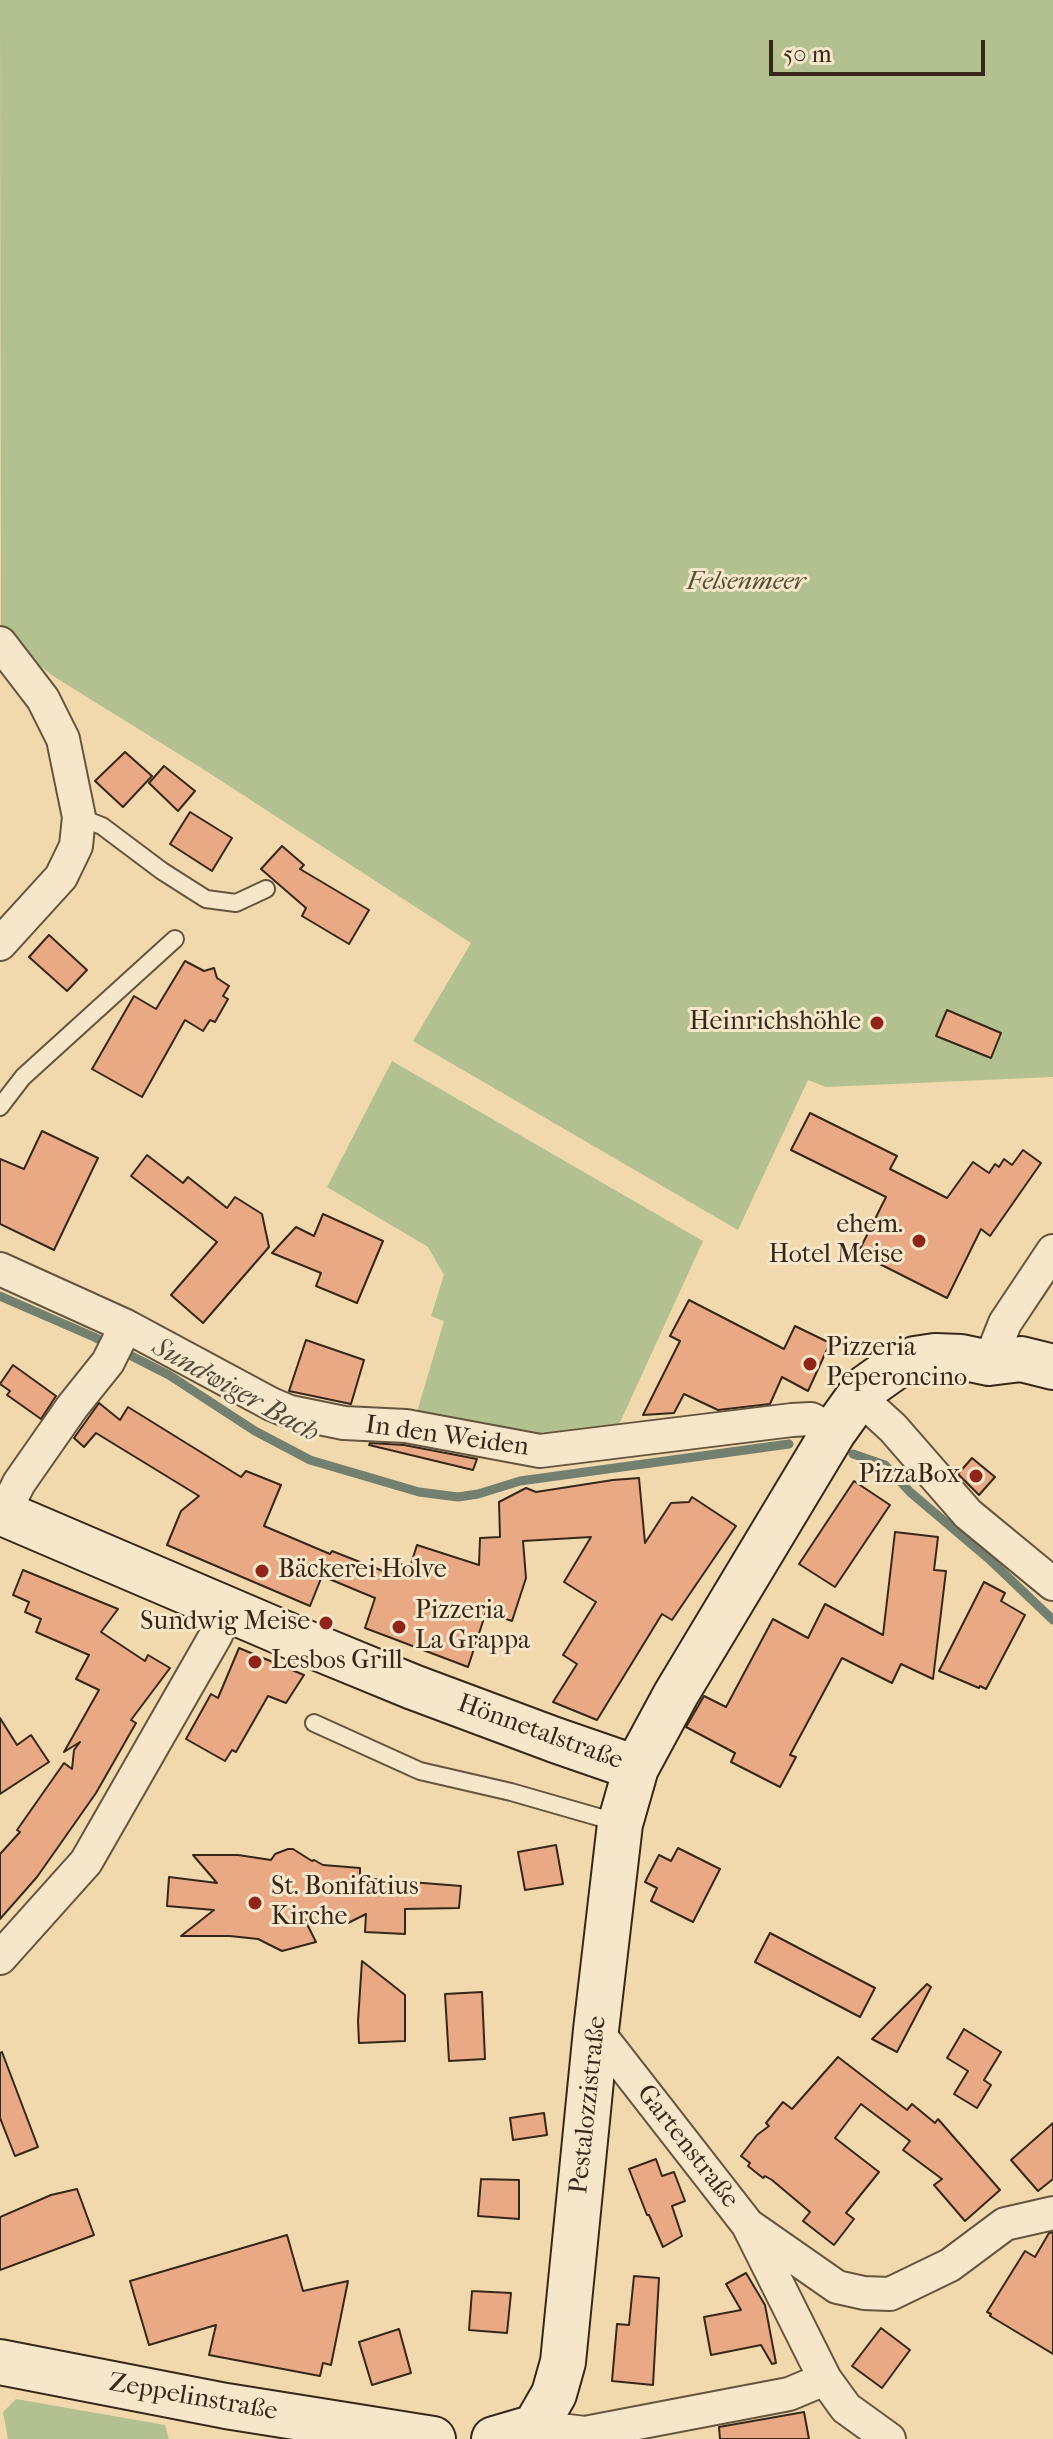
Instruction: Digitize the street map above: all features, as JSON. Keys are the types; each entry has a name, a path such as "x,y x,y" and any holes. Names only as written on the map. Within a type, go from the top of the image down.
{"main road":[{"name":"Hönnetalstraße","path":"2,1512 413,1687 636,1768 676,1694 846,1414 879,1378 915,1359 935,1356 989,1363 1021,1359 1053,1367"},
{"name":"Hönnetalstraße","path":"989,1363 1013,1380 1053,1396"},
{"name":"Pestalozzistraße","path":"522,2435 554,2394 563,2362 620,1824 636,1768"},
{"name":"Zeppelinstraße","path":"0,2362 226,2406 433,2439"}],"street":[{"path":"0,643 43,699 63,739 79,817 76,846 61,877 0,944"},
{"path":"989,1363 1005,1323 1053,1251"},
{"name":"In den Weiden","path":"0,1269 271,1404 290,1412 344,1423 406,1426 540,1451 846,1414 893,1428 968,1514 1053,1584"},
{"path":"2,1512 54,1432 108,1362 124,1330"},
{"path":"0,1958 86,1862 216,1635 227,1609"},
{"name":"Gartenstraße","path":"596,2030 748,2225 825,2379 846,2408 889,2439"},
{"name":"Gartenstraße","path":"748,2225 837,2287 864,2293 890,2294 950,2265 1005,2224 1053,2213"},
{"path":"522,2435 585,2433 789,2394 825,2379"}],"lane":[{"path":"79,817 102,826 206,899 236,903 266,889"},
{"path":"0,1107 23,1077 175,939"},
{"path":"314,1723 420,1771 511,1792 620,1824"}],"green space":[{"name":"Felsenmeer","path":"0,0 1053,0 1053,1077 826,1087 808,1080 738,1230 413,1041 471,943 53,676 1,636"},
{"path":"392,1061 703,1241 617,1429 541,1438 417,1412 444,1321 431,1316 444,1275 428,1247 327,1187"},
{"path":"16,2399 165,2425 169,2439 8,2439 3,2412"}],"building":[{"path":"125,752 152,776 123,807 95,781"},
{"path":"164,766 195,791 178,811 149,783"},
{"path":"190,812 232,838 212,871 170,844"},
{"path":"282,846 304,865 300,869 369,910 349,944 302,916 306,908 261,869"},
{"path":"49,935 87,970 67,991 29,957"},
{"path":"185,961 204,971 214,968 217,978 229,986 223,996 228,999 215,1022 210,1020 203,1031 185,1020 142,1097 92,1069 134,996 156,1009"},
{"path":"947,1010 1001,1033 991,1058 936,1036"},
{"path":"810,1113 897,1156 890,1169 947,1198 973,1162 989,1173 995,1164 999,1167 1004,1159 1012,1165 1023,1150 1041,1163 990,1236 981,1229 947,1298 858,1253 886,1197 791,1150"},
{"path":"42,1131 98,1158 54,1250 0,1224 0,1159 24,1169"},
{"path":"147,1155 183,1183 188,1177 227,1208 235,1197 262,1214 269,1247 203,1323 171,1295 217,1242 131,1176"},
{"path":"323,1214 383,1241 357,1303 316,1286 321,1273 272,1253 296,1227 314,1236"},
{"path":"689,1300 784,1349 795,1326 830,1343 808,1391 782,1377 770,1404 718,1410 684,1394 674,1413 643,1415 680,1341 670,1336"},
{"path":"306,1340 364,1360 351,1404 289,1391"},
{"path":"13,1365 56,1396 41,1419 7,1395 10,1391 0,1384"},
{"path":"99,1403 120,1420 128,1407 241,1477 246,1471 281,1485 264,1526 330,1554 332,1551 393,1575 397,1563 410,1567 417,1545 479,1565 480,1538 500,1537 499,1502 526,1488 536,1492 639,1478 645,1543 671,1503 689,1502 692,1497 736,1526 672,1620 662,1614 597,1720 553,1702 577,1664 563,1655 596,1602 564,1582 591,1537 523,1541 526,1578 512,1621 486,1612 468,1667 365,1628 375,1598 322,1576 310,1606 167,1545 181,1511 199,1496 96,1433 84,1447 74,1438"},
{"path":"370,1443 404,1445 477,1459 473,1470"},
{"name":"PizzaBox","path":"972,1458 995,1477 979,1495 958,1474"},
{"path":"854,1481 890,1505 835,1587 799,1564"},
{"path":"895,1532 938,1537 934,1570 946,1571 933,1679 901,1664 892,1683 842,1658 790,1755 796,1757 780,1787 731,1762 735,1753 686,1727 704,1696 726,1707 773,1619 808,1638 825,1604 883,1635"},
{"path":"23,1570 118,1609 101,1632 145,1661 148,1655 170,1668 131,1720 136,1723 96,1793 37,1877 0,1919 0,1854 20,1832 17,1830 64,1763 72,1769 74,1750 80,1742 64,1752 99,1690 76,1679 89,1655 36,1632 41,1619 25,1612 29,1602 13,1595"},
{"path":"984,1582 1005,1593 1001,1601 1025,1615 986,1689 939,1671"},
{"path":"239,1648 304,1675 286,1703 268,1696 236,1752 232,1750 225,1761 186,1739 211,1694 218,1698"},
{"path":"0,1718 17,1745 31,1735 49,1762 0,1794"},
{"path":"556,1845 563,1884 525,1890 518,1852"},
{"path":"678,1848 720,1869 693,1922 651,1901 657,1888 645,1882 659,1855 671,1861"},
{"name":"St. Bonifatius Kirche","path":"288,1849 323,1865 360,1868 360,1878 461,1886 459,1908 405,1909 405,1934 365,1932 366,1914 348,1923 305,1920 316,1942 282,1951 258,1939 181,1936 214,1910 167,1906 169,1877 217,1883 193,1855 238,1855 271,1860 275,1854"},
{"path":"770,1933 875,1988 860,2017 755,1962"},
{"path":"362,1961 405,1995 405,2041 359,2043"},
{"path":"927,1984 931,1987 897,2052 872,2039"},
{"path":"482,1992 485,2059 449,2061 445,1994"},
{"path":"964,2029 1001,2052 984,2080 991,2085 977,2108 954,2094 968,2071 947,2058"},
{"path":"2,2052 38,2147 15,2156 0,2118"},
{"path":"838,2057 907,2110 912,2104 935,2123 938,2119 1000,2190 965,2221 934,2185 942,2179 903,2150 910,2141 861,2104 835,2138 879,2172 846,2213 854,2219 834,2245 803,2221 810,2212 772,2180 763,2178 748,2166 750,2163 741,2156 757,2135 769,2126 766,2123 783,2102 792,2109"},
{"path":"544,2113 547,2135 513,2140 510,2118"},
{"path":"1053,2123 1053,2179 1038,2191 1011,2160"},
{"path":"656,2159 662,2176 674,2172 685,2201 672,2206 682,2236 663,2247 629,2169"},
{"path":"481,2179 519,2180 519,2219 478,2216"},
{"path":"77,2189 94,2235 0,2270 0,2217 51,2195"},
{"path":"1053,2232 1053,2354 987,2312 1025,2251 1035,2257 1049,2233"},
{"path":"287,2235 303,2291 348,2281 331,2365 323,2363 320,2376 209,2355 216,2325 149,2345 130,2281"},
{"path":"746,2273 765,2305 776,2363 772,2364 761,2345 711,2355 704,2317 741,2310 726,2284"},
{"path":"634,2276 659,2278 653,2385 612,2381 617,2324 629,2325"},
{"path":"472,2291 511,2293 507,2333 469,2330"},
{"path":"881,2328 910,2350 882,2388 852,2366"},
{"path":"399,2329 411,2373 372,2385 359,2342"},
{"path":"804,2412 809,2439 720,2439 719,2427"}],"waterway":[{"name":"Sundwiger Bach","path":"0,1296 94,1337 169,1375 255,1431 310,1460 419,1492 458,1497 520,1481 789,1444"},
{"name":"Sundwiger Bach","path":"853,1454 885,1465 910,1492 989,1559 1053,1620"}],"place":[{"name":"Heinrichshöhle","path":"877,1023"},
{"name":"ehem. Hotel Meise","path":"919,1241"},
{"name":"Pizzeria Peperoncino","path":"810,1364"},
{"name":"PizzaBox","path":"976,1476"},
{"name":"Bäckerei Holve","path":"262,1571"},
{"name":"Sundwig Meise","path":"326,1623"},
{"name":"Pizzeria La Grappa","path":"399,1627"},
{"name":"Lesbos Grill","path":"255,1662"},
{"name":"St. Bonifatius Kirche","path":"255,1903"}]}
